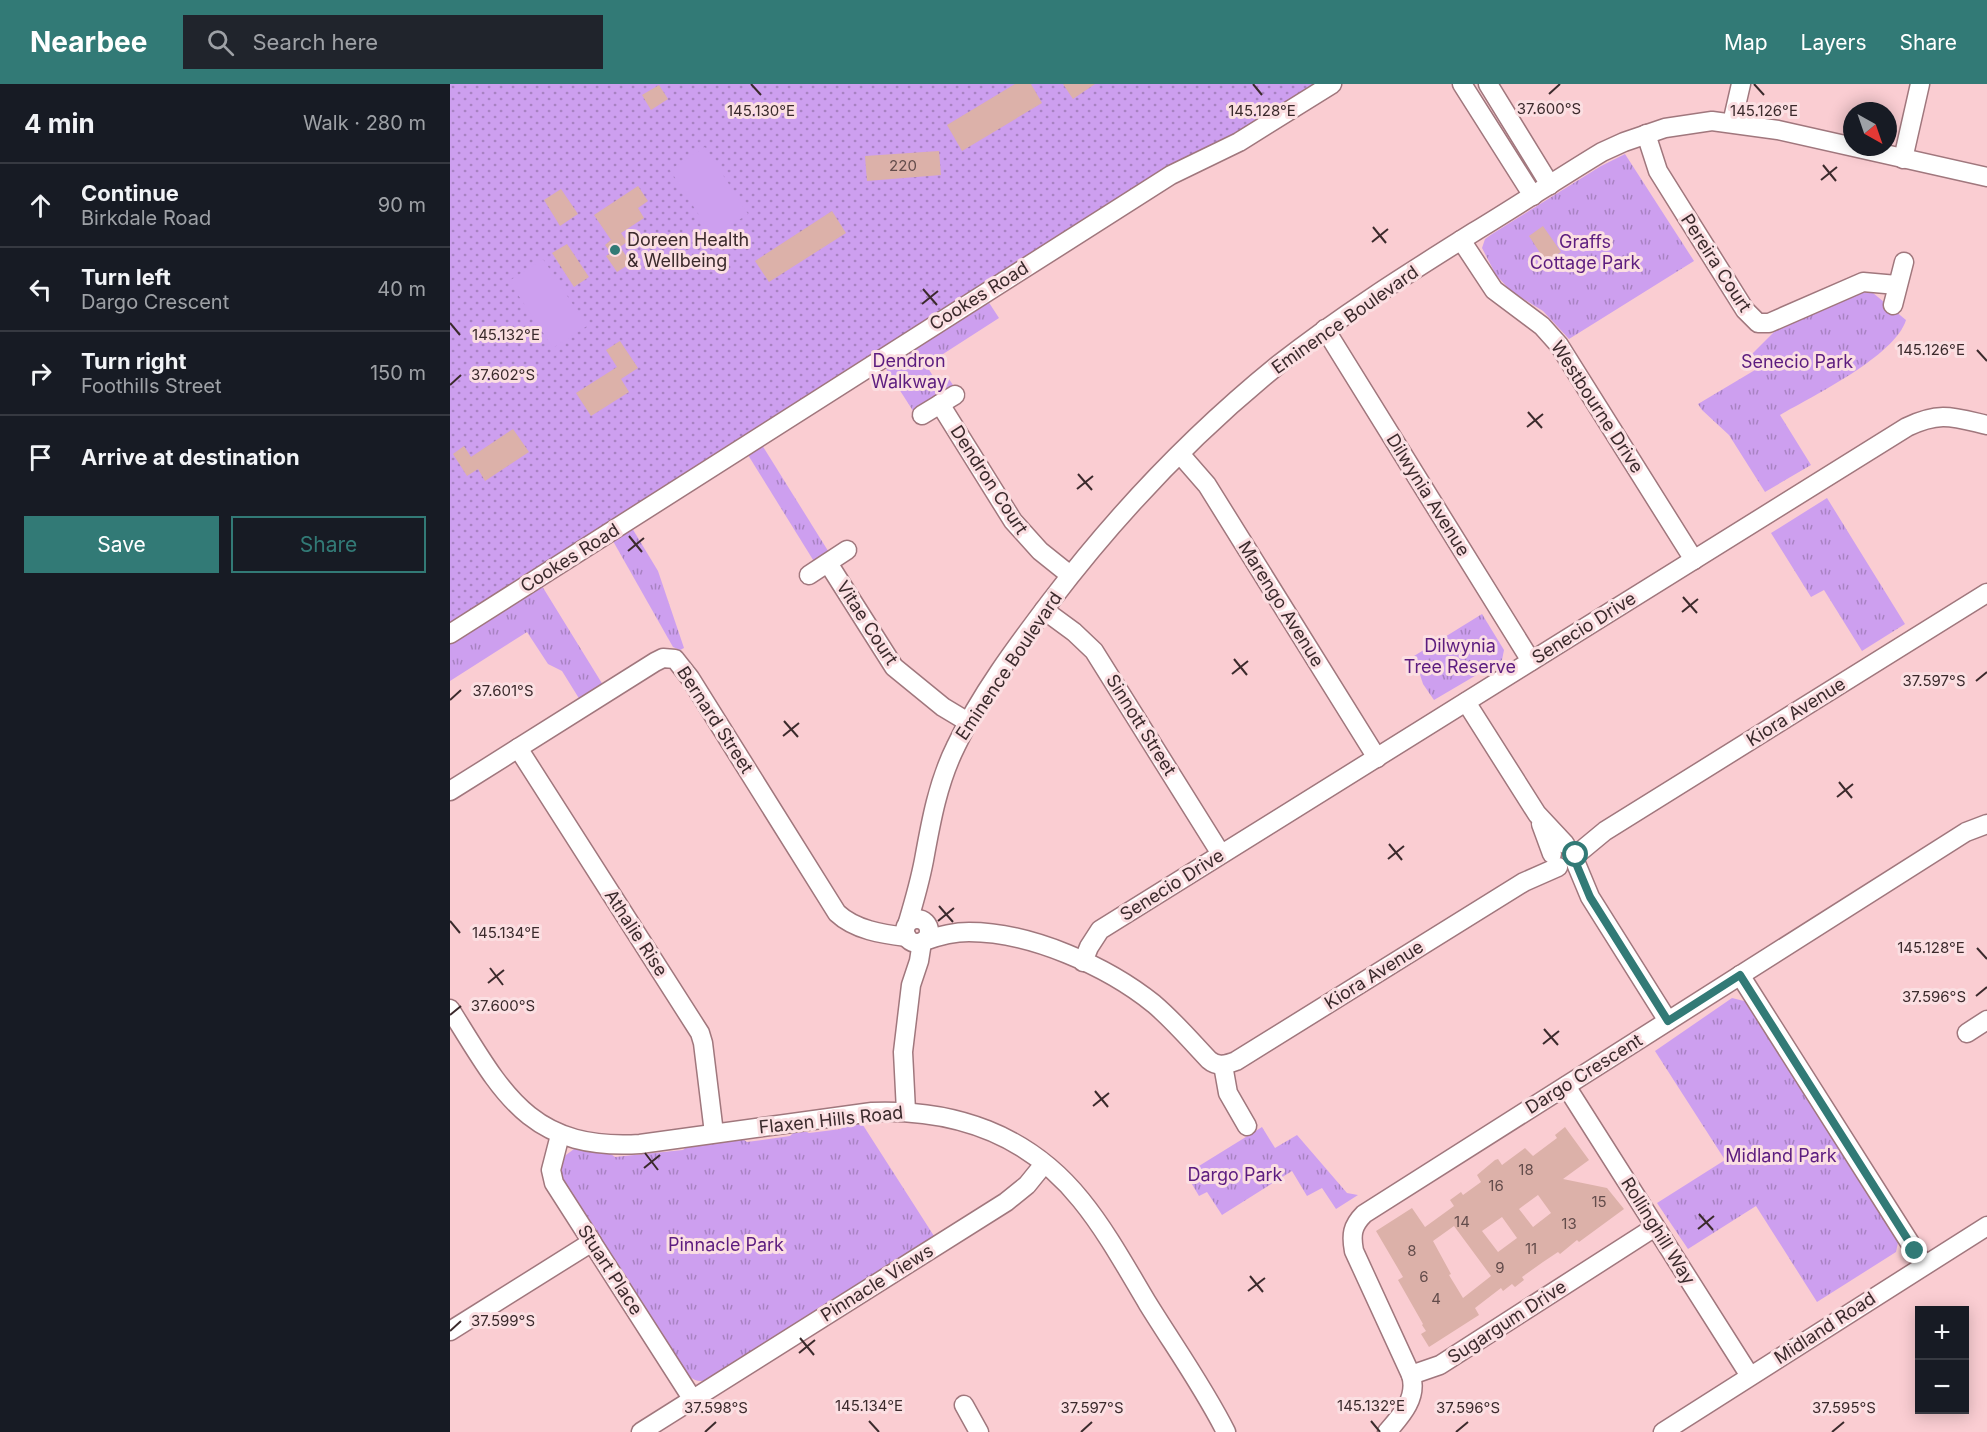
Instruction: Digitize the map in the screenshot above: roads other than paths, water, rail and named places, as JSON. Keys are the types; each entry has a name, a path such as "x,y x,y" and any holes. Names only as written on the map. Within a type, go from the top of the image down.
{"street":[{"name":"Cookes Road","path":"450,634 1171,175 1239,142 1332,84"},
{"path":"1462,84 1533,196"},
{"path":"1488,84 1550,185"},
{"path":"1732,123 1741,84"},
{"path":"1903,159 1920,84"},
{"name":"Eminence Boulevard","path":"900,1111 894,1090 903,1052 910,985 919,961 916,931 927,905 924,862 937,796 955,747 968,722 1070,575 1116,521 1180,454 1253,386 1325,329 1398,279 1602,152 1646,134 1691,123 1712,121 1732,123 1778,130 1987,177"},
{"name":"Pereira Court","path":"1646,134 1658,171 1753,319 1769,323 1863,282 1897,285"},
{"name":"Westbourne Drive","path":"1461,240 1494,290 1536,321 1559,345 1694,560"},
{"path":"1893,305 1904,262"},
{"name":"Dilwynia Avenue","path":"1325,329 1531,661"},
{"name":"Dendron Court","path":"922,415 947,399 1013,521 1040,551 1070,575"},
{"name":"Senecio Drive","path":"1083,962 1100,930 1921,420 1939,416 1987,425"},
{"name":"Marengo Avenue","path":"1180,454 1207,485 1377,758"},
{"name":"Vitae Court","path":"809,574 847,550"},
{"name":"Vitae Court","path":"828,563 894,667 943,707 968,722"},
{"name":"Kiora Avenue","path":"1223,1065 1236,1061 1987,593"},
{"name":"Sinnott Street","path":"1044,610 1074,632 1094,651 1221,854"},
{"name":"Bernard Street","path":"450,791 655,662 663,658 675,659 690,678 832,906 850,924 888,935 916,931"},
{"path":"1466,702 1668,1021"},
{"name":"Athalie Rise","path":"518,748 700,1033 714,1133"},
{"name":"Dargo Crescent","path":"1411,1375 1354,1251 1353,1228 1357,1221 1373,1208 1966,832 1987,824"},
{"path":"916,931 941,924 966,932 993,933 1021,938 1083,962 1132,988 1172,1020 1209,1060 1223,1065 1228,1093 1247,1126"},
{"path":"1740,975 1924,1265"},
{"name":"Flaxen Hills Road","path":"450,1010 489,1071 513,1103 542,1126 580,1141 618,1145 872,1112 900,1111 950,1118 975,1125 1006,1139 1044,1164 1062,1180 1094,1218 1226,1432"},
{"path":"1966,1033 1987,1020"},
{"name":"Rollinghill Way","path":"1566,1086 1750,1376"},
{"name":"Stuart Place","path":"560,1135 552,1166 552,1179 693,1400"},
{"name":"Pinnacle Views","path":"641,1432 1006,1202 1027,1185 1044,1164"},
{"name":"Midland Road","path":"1663,1432 1682,1427 1750,1376 1987,1226"},
{"name":"Sugargum Drive","path":"1411,1375 1440,1365 1655,1227"},
{"path":"450,1331 592,1242"},
{"path":"1388,1432 1410,1401 1413,1390 1411,1375"},
{"path":"964,1405 979,1432"}],"place":[{"name":"Doreen Health & Wellbeing","path":"615,250"}],"park label":[{"name":"Graffs Cottage Park","path":"1585,252"},
{"name":"Senecio Park","path":"1797,362"},
{"name":"Dendron Walkway","path":"909,371"},
{"name":"Dilwynia Tree Reserve","path":"1460,656"},
{"name":"Midland Park","path":"1781,1156"},
{"name":"Dargo Park","path":"1235,1175"},
{"name":"Pinnacle Park","path":"726,1245"}]}
